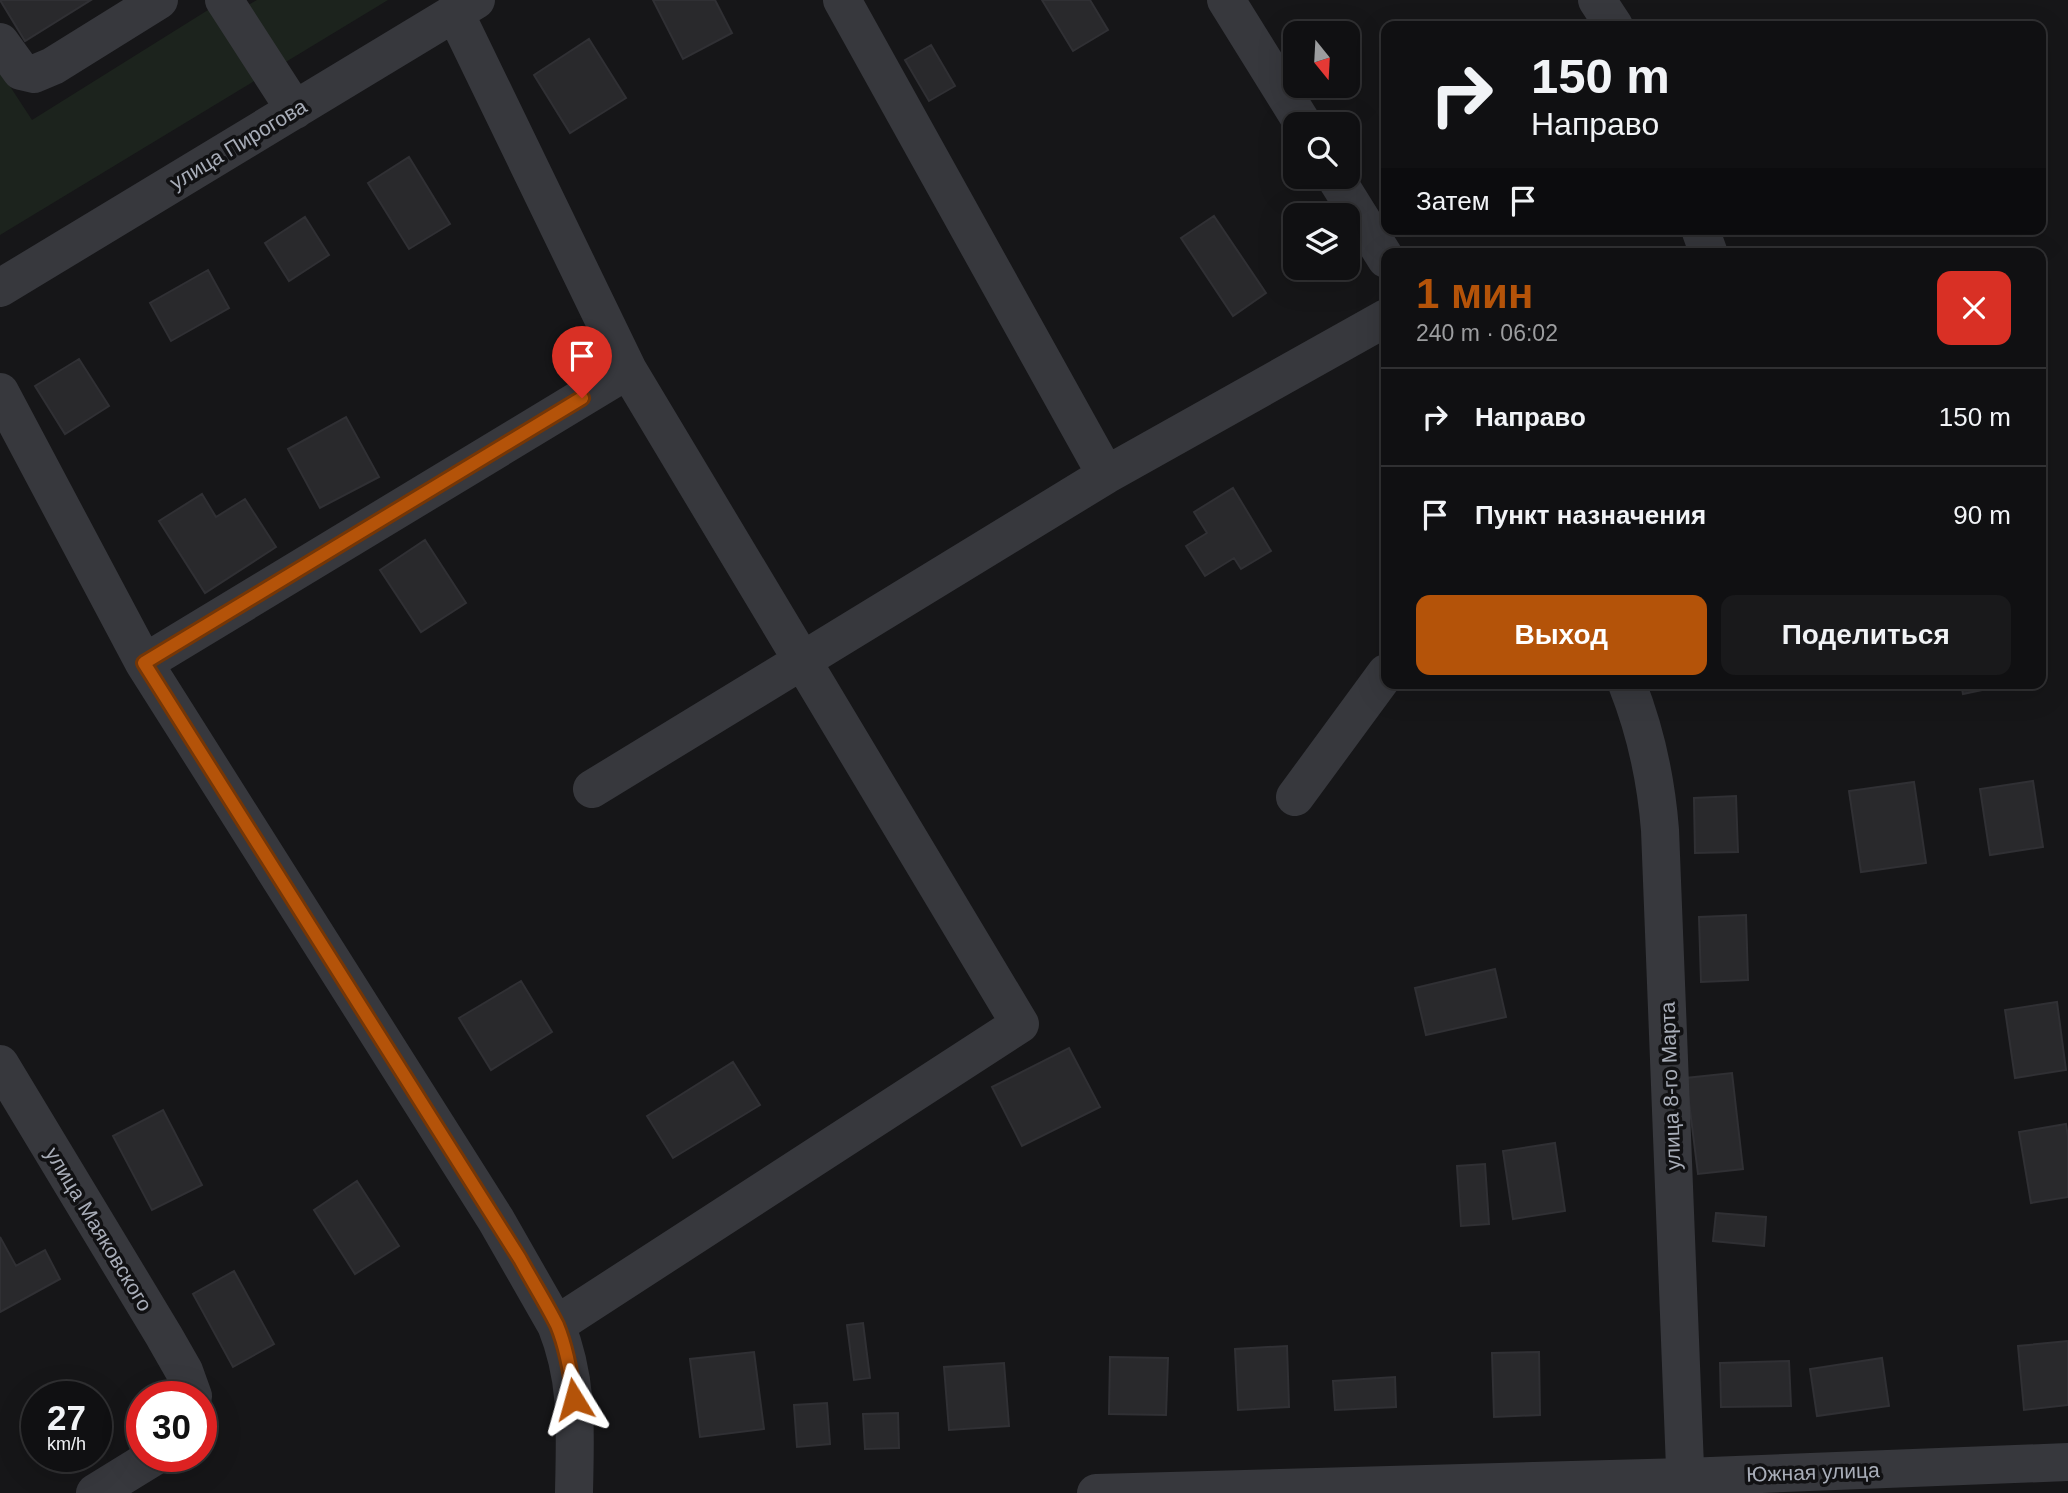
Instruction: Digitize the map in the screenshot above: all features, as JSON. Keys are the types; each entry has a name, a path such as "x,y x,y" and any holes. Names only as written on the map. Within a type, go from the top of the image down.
{"street":[{"path":"0,42 21,71 34,74 53,66 159,0"},
{"path":"224,0 295,110"},
{"path":"842,0 1106,475"},
{"path":"1226,0 1296,112"},
{"path":"1597,0 1611,21"},
{"path":"466,7 628,370 1020,1024 556,1325"},
{"name":"улица Пирогова","path":"0,288 466,7"},
{"path":"1342,189 1381,251"},
{"path":"592,789 1106,475 1381,321"},
{"path":"144,663 628,370"},
{"path":"0,393 144,663 496,1220 556,1325 569,1360 572,1379 575,1420 574,1493"},
{"path":"1295,797 1381,680"},
{"name":"улица 8-го Марта","path":"1629,689 1648,744 1661,830 1685,1485"},
{"name":"улица Маяковского","path":"0,1064 164,1336 188,1381"},
{"name":"Южная улица","path":"1096,1493 1685,1485 2068,1462"},
{"path":"95,1493 129,1472"}],"shaded area":[{"path":"224,0 233,14 257,0 388,0 0,235 0,71 32,120"}],"building":[{"path":"0,0 91,0 25,41"},
{"path":"653,0 715,0 732,33 683,59"},
{"path":"1042,0 1090,0 1108,30 1073,51"},
{"path":"589,39 626,98 570,133 534,75"},
{"path":"931,45 955,86 929,101 905,60"},
{"path":"409,157 450,224 409,249 368,183"},
{"path":"1214,216 1266,293 1233,316 1181,238"},
{"path":"305,217 329,255 289,281 265,243"},
{"path":"208,270 229,308 171,341 150,303"},
{"path":"79,359 109,406 65,434 35,386"},
{"path":"346,417 379,477 320,508 288,449"},
{"path":"1233,488 1271,551 1241,569 1234,558 1205,576 1186,546 1207,533 1194,512"},
{"path":"202,494 216,517 245,499 276,547 205,593 159,521"},
{"path":"425,540 466,603 421,632 380,570"},
{"path":"1962,689 1987,689 1963,694"},
{"path":"2033,781 2043,847 1990,855 1980,789"},
{"path":"1914,782 1926,863 1861,872 1849,791"},
{"path":"1736,796 1738,852 1695,853 1694,798"},
{"path":"1746,915 1748,980 1701,982 1699,917"},
{"path":"1495,969 1506,1017 1426,1035 1415,988"},
{"path":"521,981 552,1032 491,1070 459,1018"},
{"path":"2057,1002 2066,1070 2015,1078 2005,1010"},
{"path":"1069,1048 1100,1107 1022,1146 992,1087"},
{"path":"733,1062 760,1105 673,1158 647,1116"},
{"path":"1732,1073 1743,1169 1698,1174 1686,1078"},
{"path":"163,1110 202,1185 152,1210 113,1136"},
{"path":"2066,1124 2068,1197 2031,1203 2019,1132"},
{"path":"1555,1143 1565,1211 1513,1219 1503,1151"},
{"path":"1485,1164 1489,1224 1461,1226 1457,1166"},
{"path":"357,1181 399,1246 355,1274 314,1210"},
{"path":"1716,1213 1766,1217 1764,1246 1713,1241"},
{"path":"0,1237 16,1266 45,1250 60,1279 0,1312"},
{"path":"234,1271 274,1344 233,1367 193,1294"},
{"path":"863,1323 870,1378 854,1380 847,1325"},
{"path":"2068,1341 2068,1405 2024,1410 2018,1346"},
{"path":"1287,1346 1289,1407 1238,1410 1235,1349"},
{"path":"754,1352 764,1429 700,1437 690,1359"},
{"path":"1539,1352 1540,1415 1494,1417 1492,1353"},
{"path":"1110,1357 1168,1358 1166,1415 1109,1414"},
{"path":"1882,1358 1889,1406 1817,1416 1810,1369"},
{"path":"1789,1361 1791,1406 1721,1407 1720,1363"},
{"path":"1004,1363 1009,1426 949,1430 944,1367"},
{"path":"1395,1377 1396,1407 1335,1410 1333,1381"},
{"path":"827,1403 830,1444 797,1447 794,1405"},
{"path":"898,1413 899,1448 865,1449 863,1414"}],"route":[{"path":"574,1399 564,1343 520,1259 144,663 582,398"}]}
